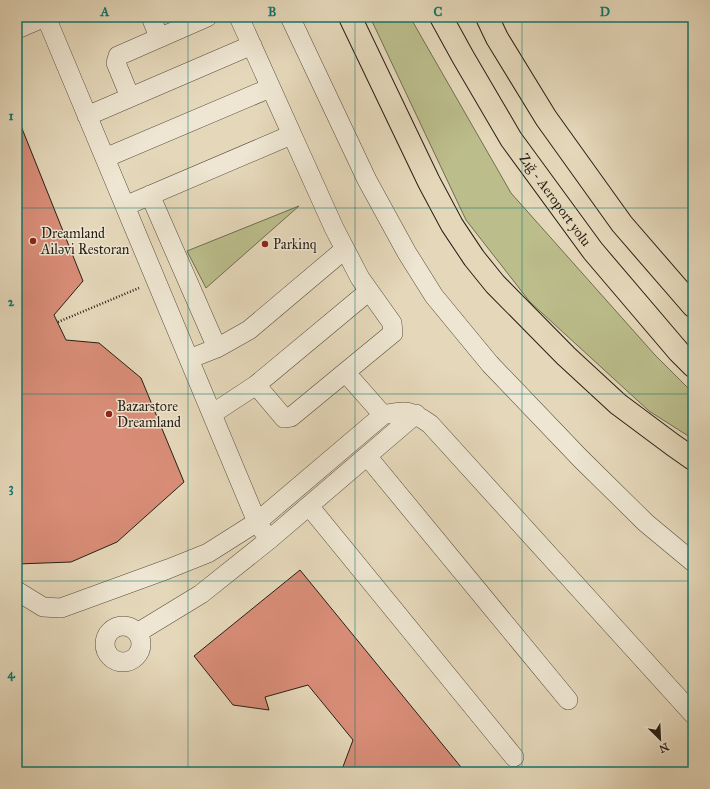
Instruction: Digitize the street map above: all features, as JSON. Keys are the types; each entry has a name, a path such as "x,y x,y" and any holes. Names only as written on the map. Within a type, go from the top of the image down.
{"main road":[{"path":"350,17 429,182 452,225 474,258 495,284 572,362 618,404 693,458"},
{"name":"Zığ - Aeroport yolu","path":"441,17 462,57 511,139 593,251 679,352 693,366"},
{"path":"487,17 497,38 546,118 622,224 693,306"}],"street":[{"path":"17,28 45,17 260,527"},
{"path":"151,17 159,37"},
{"path":"130,97 116,63 118,56 207,17"},
{"path":"239,17 334,228 360,278 392,323 393,332 292,417 284,418 256,385"},
{"path":"290,17 367,180 406,253 434,296 490,364 581,459 646,523 693,562"},
{"path":"87,116 252,45"},
{"path":"105,158 270,88"},
{"path":"125,206 291,135"},
{"path":"150,195 217,348"},
{"path":"189,359 217,348 249,330 345,249"},
{"path":"212,414 256,385 369,291"},
{"path":"346,372 383,415"},
{"path":"17,591 43,607 61,608 208,553 260,527 383,415 401,412 416,414 430,424 693,714"},
{"path":"137,633 201,594 270,539 416,414"},
{"path":"367,456 568,700"},
{"path":"309,506 514,757"}],"path":[{"path":"58,322 156,281"}],"green space":[{"path":"370,17 410,17 511,193 655,355 693,393 693,439 649,411 530,302 466,220"},
{"path":"299,206 206,288 187,251"}],"building":[{"path":"17,116 83,281 54,315 66,340 99,343 141,378 184,482 117,542 71,562 17,564"},
{"path":"300,570 465,772 341,772 353,740 308,685 265,697 269,710 233,705 194,656"}],"place":[{"name":"Dreamland Ailəvi Restoran","path":"33,241"},
{"name":"Parkinq","path":"265,244"},
{"name":"Bazarstore Dreamland","path":"109,414"}]}
